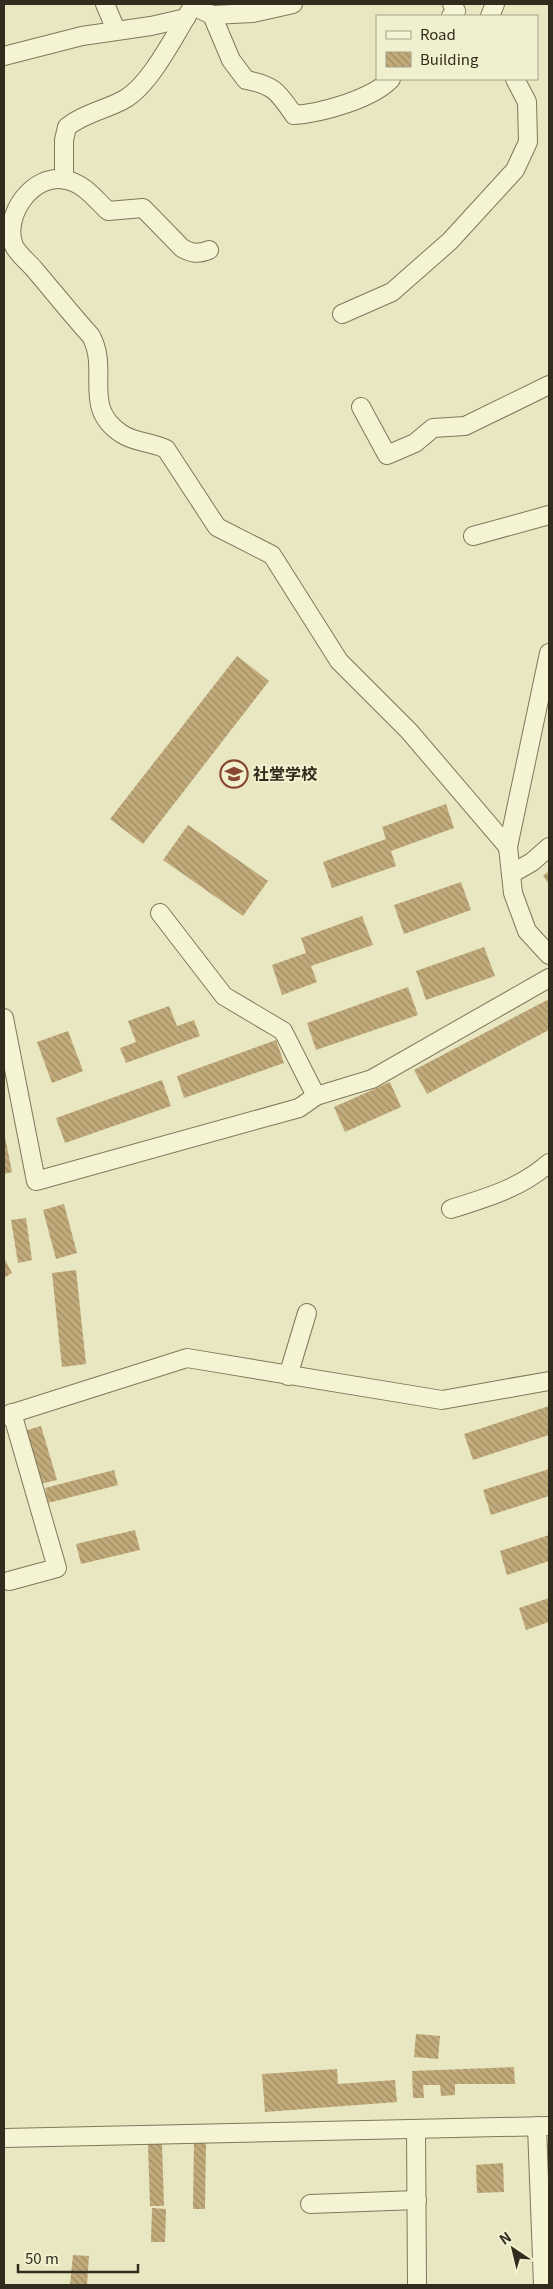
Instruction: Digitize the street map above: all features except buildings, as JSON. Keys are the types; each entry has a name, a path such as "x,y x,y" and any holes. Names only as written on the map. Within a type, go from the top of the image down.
{"street":[{"path":"105,4 116,30"},
{"path":"4,56 82,36 151,26 191,9 212,15 253,13 293,4"},
{"path":"452,4 456,11 452,15"},
{"path":"64,179 67,127 78,118 124,100 138,90 191,9"},
{"path":"212,15 231,60 246,80 266,83 280,95 294,115 316,113 382,88 390,80"},
{"path":"342,314 392,292 450,241 515,170 528,142 527,102 515,80"},
{"path":"210,250 203,253 188,252 143,208 108,211 88,191 64,179 45,182 28,192 15,212 12,237 14,247 96,345 100,364 98,393 102,412 108,420 127,437 153,443 166,449 217,527 272,555 339,661 409,731 508,847"},
{"path":"362,407 388,454 415,443 433,428 465,426 549,385"},
{"path":"472,536 549,515"},
{"path":"549,654 508,847 513,893 527,931 549,955"},
{"path":"511,874 532,862 549,847"},
{"path":"160,914 224,996 283,1031 316,1096"},
{"path":"4,1018 36,1181 299,1108 316,1096 372,1079 549,978"},
{"path":"451,1209 501,1193 540,1172 549,1163"},
{"path":"288,1376 307,1313"},
{"path":"9,1581 57,1568 8,1414 187,1358 442,1400 549,1381"},
{"path":"4,2138 543,2126 543,2285"},
{"path":"416,2129 417,2285"},
{"path":"310,2204 417,2200"}],"place":[{"name":"社堂学校","path":"234,774"}]}
